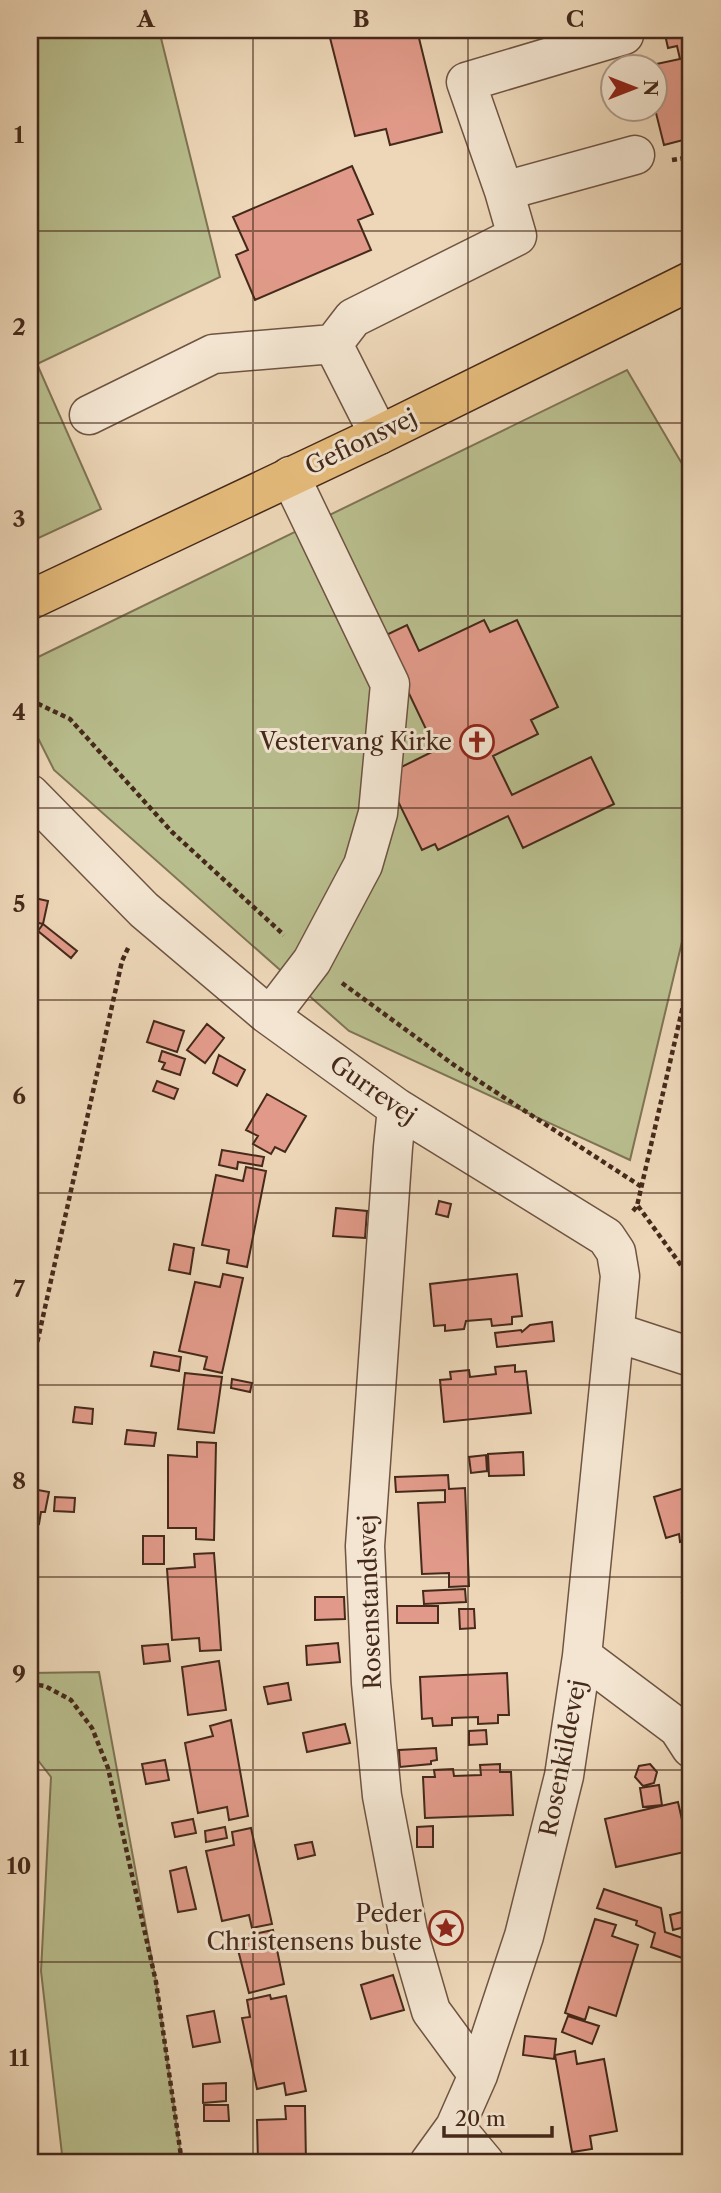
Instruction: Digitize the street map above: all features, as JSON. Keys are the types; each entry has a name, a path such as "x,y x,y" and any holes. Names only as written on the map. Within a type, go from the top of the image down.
{"main road":[{"name":"Gefionsvej","path":"30,600 379,435 691,281"}],"street":[{"path":"89,415 212,354 333,344 353,318 517,236 505,191 466,82 624,34"},
{"path":"505,191 635,155"},
{"path":"333,344 379,435"},
{"path":"270,1016 312,961 363,865 378,813 390,684 290,477"},
{"name":"Gurrevej","path":"30,794 144,910 270,1016 397,1108 606,1237"},
{"name":"Rosenstandsvej","path":"397,1108 365,1546 372,1683 382,1796 408,1932 431,2011 478,2076"},
{"path":"606,1237 616,1252 620,1276 615,1332 691,1357"},
{"name":"Rosenkildevej","path":"429,2163 456,2127 478,2076 524,1936 564,1776 582,1656 615,1332"},
{"path":"582,1656 678,1728 691,1748"},
{"path":"456,2127 485,2163"}],"path":[{"path":"30,1375 122,961 144,910"},
{"path":"606,1237 637,1206 691,971"},
{"path":"637,1206 691,1279"},
{"path":"30,1684 45,1686 71,1700 92,1728 108,1768 156,1982 182,2163"}],"green space":[{"path":"30,30 159,30 220,277 37,364 101,509 30,542"},
{"path":"627,370 691,479 691,904 630,1160 349,1031 54,770 30,722 30,661"},
{"path":"99,1672 156,1982 182,2163 63,2163 41,1971 51,1777 30,1750 30,1673"}],"building":[{"path":"328,30 417,30 442,132 390,145 386,129 355,136"},
{"path":"664,30 691,30 691,138 664,145 658,122 668,122 668,62 680,59 677,46 668,48"},
{"path":"352,166 373,214 358,220 371,250 255,300 236,255 248,250 233,217"},
{"name":"Vestervang Kirke","path":"484,620 490,632 517,620 558,707 531,720 538,734 493,756 512,795 591,757 614,804 523,848 508,816 438,850 435,844 422,850 385,775 436,750 382,637 407,625 419,651"},
{"path":"30,897 48,901 43,924 30,921"},
{"path":"43,924 77,951 71,958 38,931"},
{"path":"154,1021 184,1031 177,1052 147,1042"},
{"path":"207,1024 224,1038 205,1063 187,1050"},
{"path":"162,1051 185,1059 180,1075 162,1069 165,1063 159,1061"},
{"path":"219,1055 245,1070 237,1086 213,1073"},
{"path":"157,1081 178,1089 174,1099 153,1091"},
{"path":"267,1094 306,1116 285,1152 275,1147 271,1154 253,1144 258,1136 246,1130"},
{"path":"222,1150 264,1157 262,1166 238,1162 237,1169 219,1165"},
{"path":"246,1167 266,1171 247,1267 227,1263 229,1250 202,1245 216,1175 243,1181"},
{"path":"439,1201 451,1204 448,1217 436,1214"},
{"path":"336,1208 367,1211 365,1238 333,1236"},
{"path":"174,1244 194,1248 190,1274 169,1270"},
{"path":"223,1274 243,1278 222,1373 204,1369 207,1357 179,1351 195,1282 220,1287"},
{"path":"517,1274 522,1316 512,1317 512,1324 492,1326 491,1319 466,1321 464,1329 445,1331 445,1325 434,1326 430,1284"},
{"path":"552,1322 554,1341 497,1347 495,1333 522,1332 530,1325"},
{"path":"154,1352 181,1357 179,1371 151,1366"},
{"path":"515,1365 515,1372 526,1371 531,1413 444,1422 440,1380 451,1379 450,1372 469,1370 470,1377 496,1374 495,1367"},
{"path":"185,1373 222,1377 214,1433 178,1429"},
{"path":"232,1379 252,1383 250,1392 231,1388"},
{"path":"75,1407 93,1409 92,1424 73,1422"},
{"path":"127,1430 156,1433 154,1446 125,1444"},
{"path":"197,1442 216,1443 214,1540 196,1539 196,1528 168,1528 168,1455 197,1457"},
{"path":"523,1452 524,1475 489,1476 488,1454"},
{"path":"486,1455 487,1471 471,1473 469,1457"},
{"path":"448,1475 449,1489 465,1488 469,1586 449,1587 449,1573 422,1574 418,1503 445,1502 445,1490 396,1492 395,1477"},
{"path":"691,1486 691,1539 680,1542 679,1534 666,1538 654,1497"},
{"path":"38,1490 49,1492 45,1512 41,1512 39,1524 32,1523"},
{"path":"55,1497 75,1498 74,1512 54,1511"},
{"path":"143,1536 164,1536 164,1564 143,1564"},
{"path":"214,1553 221,1650 200,1651 199,1638 172,1640 167,1569 195,1567 194,1554"},
{"path":"465,1589 466,1602 424,1604 423,1591"},
{"path":"691,1590 691,1623 682,1593"},
{"path":"315,1597 344,1597 345,1619 315,1620"},
{"path":"397,1606 438,1606 438,1623 397,1623"},
{"path":"459,1609 474,1609 475,1628 460,1629"},
{"path":"338,1643 340,1662 307,1665 306,1646"},
{"path":"168,1644 170,1661 144,1664 142,1646"},
{"path":"219,1661 226,1710 188,1715 182,1667"},
{"path":"507,1673 509,1715 498,1715 498,1723 478,1724 478,1717 452,1718 452,1725 433,1726 432,1718 422,1719 420,1677"},
{"path":"288,1683 291,1700 268,1704 264,1687"},
{"path":"231,1720 248,1816 229,1820 227,1807 198,1813 185,1743 213,1736 210,1726"},
{"path":"345,1724 350,1743 307,1752 303,1733"},
{"path":"486,1730 487,1744 469,1745 469,1731"},
{"path":"436,1748 437,1760 431,1761 431,1764 400,1767 399,1750"},
{"path":"165,1760 169,1780 146,1784 142,1764"},
{"path":"500,1764 500,1772 511,1772 513,1815 425,1818 423,1777 435,1777 434,1770 453,1769 454,1776 481,1775 480,1765"},
{"path":"650,1764 657,1772 654,1783 643,1786 635,1777 639,1766"},
{"path":"659,1785 662,1805 643,1807 640,1788"},
{"path":"678,1802 689,1851 616,1867 605,1819"},
{"path":"193,1819 196,1833 175,1837 172,1823"},
{"path":"433,1826 433,1847 417,1847 417,1827"},
{"path":"225,1827 227,1838 206,1842 205,1831"},
{"path":"251,1828 272,1924 252,1928 249,1915 222,1921 206,1851 234,1845 232,1832"},
{"path":"312,1842 315,1855 298,1859 295,1845"},
{"path":"186,1867 196,1909 178,1912 170,1871"},
{"path":"604,1889 661,1908 665,1932 691,1941 691,1961 651,1947 655,1933 636,1925 637,1921 597,1908"},
{"path":"686,1911 689,1926 673,1930 670,1915"},
{"path":"595,1919 616,1925 612,1936 638,1945 616,2016 589,2007 585,2020 565,2013"},
{"path":"273,1930 284,1984 249,1993 235,1938"},
{"path":"393,1975 404,2010 371,2019 361,1985"},
{"path":"270,1995 271,1999 286,1996 306,2091 286,2095 284,2083 257,2089 242,2018 250,2017 247,2000"},
{"path":"214,2011 220,2042 193,2047 187,2016"},
{"path":"568,2016 599,2026 592,2044 562,2032"},
{"path":"525,2036 556,2039 554,2059 523,2055"},
{"path":"575,2051 577,2064 604,2059 617,2131 590,2136 592,2149 572,2152 555,2055"},
{"path":"226,2083 226,2101 203,2103 203,2084"},
{"path":"204,2105 228,2105 229,2121 204,2121"},
{"path":"285,2106 305,2106 306,2163 258,2163 257,2120 286,2119"}],"place":[{"name":"Vestervang Kirke","path":"477,742"},
{"name":"Peder Christensens buste","path":"446,1928"}]}
